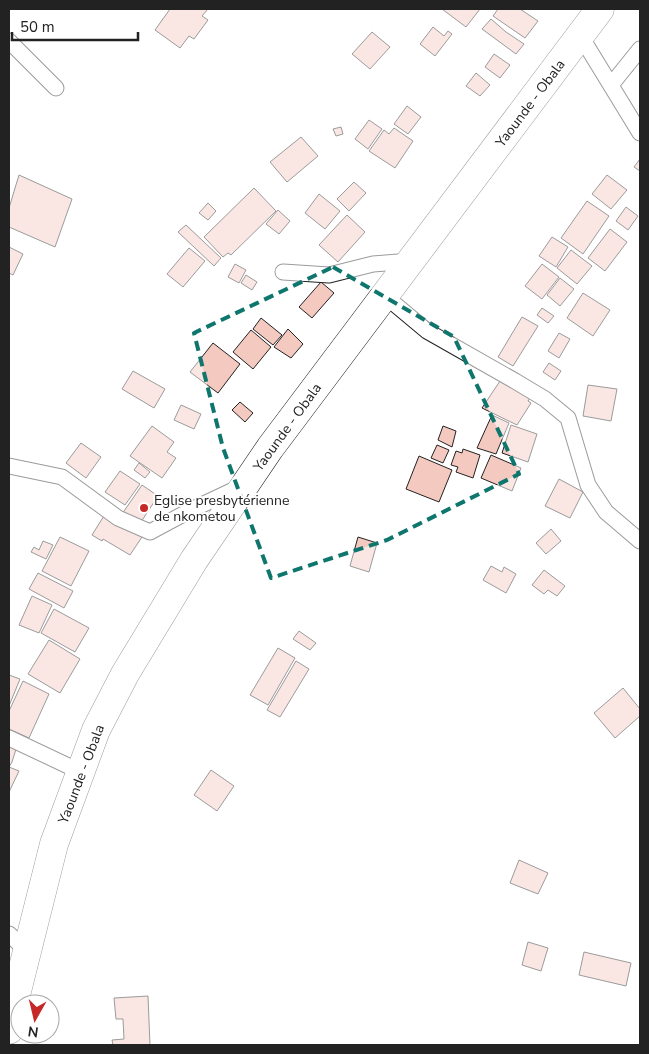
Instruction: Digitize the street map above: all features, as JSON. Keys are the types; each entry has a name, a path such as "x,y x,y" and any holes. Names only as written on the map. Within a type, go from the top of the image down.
{"highway":[{"name":"Yaounde - Obala","path":"9,1030 18,943 96,730 125,674 194,560 270,448 600,9"}],"street":[{"path":"580,35 640,132"},
{"path":"9,41 56,88"},
{"path":"611,85 640,49"},
{"path":"283,272 329,274 373,264 411,261"},
{"path":"385,296 427,331 523,385 545,399 568,418 588,485 606,512 640,541"},
{"path":"9,466 62,477 118,518 150,532 246,484"},
{"path":"9,738 81,772"}],"highlighted area":[{"path":"333,267 454,337 519,474 387,540 271,578 223,448 194,333"}],"building":[{"path":"170,9 208,9 202,16 208,20 194,39 189,36 180,48 155,30"},
{"path":"442,9 480,9 466,27"},
{"path":"498,9 520,9 538,21 525,38 493,16"},
{"path":"491,19 524,44 516,54 482,29"},
{"path":"433,27 444,36 448,31 452,34 435,56 420,44"},
{"path":"372,32 390,47 370,69 352,54"},
{"path":"494,54 510,65 500,78 485,67"},
{"path":"476,73 490,85 480,96 466,86"},
{"path":"407,106 421,117 408,134 394,124"},
{"path":"369,120 382,129 368,149 355,139"},
{"path":"341,127 343,134 336,136 333,129"},
{"path":"394,128 413,141 395,168 369,151 384,130 389,134"},
{"path":"301,137 318,156 287,182 270,162"},
{"path":"640,159 640,171 634,167"},
{"path":"19,175 72,199 55,247 9,227 9,208"},
{"path":"607,175 627,190 611,209 592,194"},
{"path":"354,182 366,193 349,211 337,199"},
{"path":"254,188 276,211 231,255 228,253 223,257 204,237"},
{"path":"319,194 340,211 325,229 305,213"},
{"path":"587,201 609,216 583,254 561,238"},
{"path":"208,203 216,211 208,220 199,213"},
{"path":"626,207 638,216 628,230 616,221"},
{"path":"278,210 290,221 279,234 266,224"},
{"path":"347,215 365,232 338,262 319,245"},
{"path":"186,225 221,258 214,266 178,232"},
{"path":"610,229 627,242 605,271 588,258"},
{"path":"552,237 568,247 556,267 539,256"},
{"path":"9,247 23,254 13,275 9,273"},
{"path":"189,248 205,261 183,287 167,274"},
{"path":"571,250 592,266 577,284 557,268"},
{"path":"235,264 246,270 239,283 228,277"},
{"path":"542,264 559,277 542,299 525,286"},
{"path":"246,275 257,282 252,290 241,283"},
{"path":"560,278 574,289 560,306 547,295"},
{"path":"321,282 334,293 312,318 299,307"},
{"path":"583,293 610,310 593,336 567,318"},
{"path":"542,308 554,316 548,323 537,315"},
{"path":"522,317 538,326 513,366 498,357"},
{"path":"261,318 282,335 273,345 253,329"},
{"path":"288,329 303,344 291,358 274,347"},
{"path":"251,330 271,347 253,369 233,352"},
{"path":"559,333 570,339 559,358 548,351"},
{"path":"213,343 240,364 218,393 190,372"},
{"path":"549,363 561,371 555,380 543,372"},
{"path":"133,371 165,389 154,408 122,389"},
{"path":"502,378 531,396 528,401 531,403 517,425 482,408"},
{"path":"588,385 617,389 611,421 583,416"},
{"path":"240,402 253,413 245,422 232,410"},
{"path":"181,405 201,414 194,429 174,420"},
{"path":"492,415 509,423 496,454 477,448"},
{"path":"511,425 537,434 528,462 502,453"},
{"path":"152,426 174,442 167,452 176,458 162,478 130,456"},
{"path":"443,426 456,431 452,447 438,440"},
{"path":"81,443 101,457 86,478 66,463"},
{"path":"437,445 449,450 443,463 431,458"},
{"path":"463,449 480,455 473,478 456,472 458,467 451,465 456,451 462,453"},
{"path":"491,455 521,468 512,491 481,478"},
{"path":"419,456 452,470 439,502 406,489"},
{"path":"139,463 150,472 145,478 134,470"},
{"path":"120,471 140,484 125,505 105,492"},
{"path":"559,479 583,492 570,518 545,506"},
{"path":"142,485 158,496 139,525 122,514"},
{"path":"107,511 142,537 130,555 103,539 102,541 92,535"},
{"path":"551,529 561,541 546,554 536,543"},
{"path":"60,537 89,551 71,586 42,571"},
{"path":"358,537 377,543 369,572 350,566"},
{"path":"43,541 53,545 46,559 31,552 34,547 39,550"},
{"path":"491,566 502,572 504,567 516,574 506,593 483,580"},
{"path":"544,570 565,586 557,596 548,590 544,594 532,585"},
{"path":"38,573 73,591 64,608 29,589"},
{"path":"32,596 52,605 39,633 19,625"},
{"path":"54,609 89,628 75,652 41,633"},
{"path":"299,631 316,643 310,650 293,639"},
{"path":"49,640 80,659 60,693 28,674"},
{"path":"278,648 295,658 268,705 250,695"},
{"path":"296,661 309,669 280,717 267,710"},
{"path":"9,675 20,679 9,706"},
{"path":"23,681 49,694 29,738 9,729 9,711"},
{"path":"623,688 640,709 640,716 615,738 594,713"},
{"path":"9,742 17,746 9,767"},
{"path":"9,767 19,771 9,792"},
{"path":"211,770 234,786 217,811 194,795"},
{"path":"519,860 548,873 538,894 510,883"},
{"path":"528,942 548,948 541,971 522,965"},
{"path":"584,952 631,963 626,986 579,975"},
{"path":"148,996 150,1045 113,1045 112,1040 124,1039 123,1019 116,1019 114,998"}],"place":[{"name":"Eglise presbytérienne de nkometou","path":"144,508"}]}
